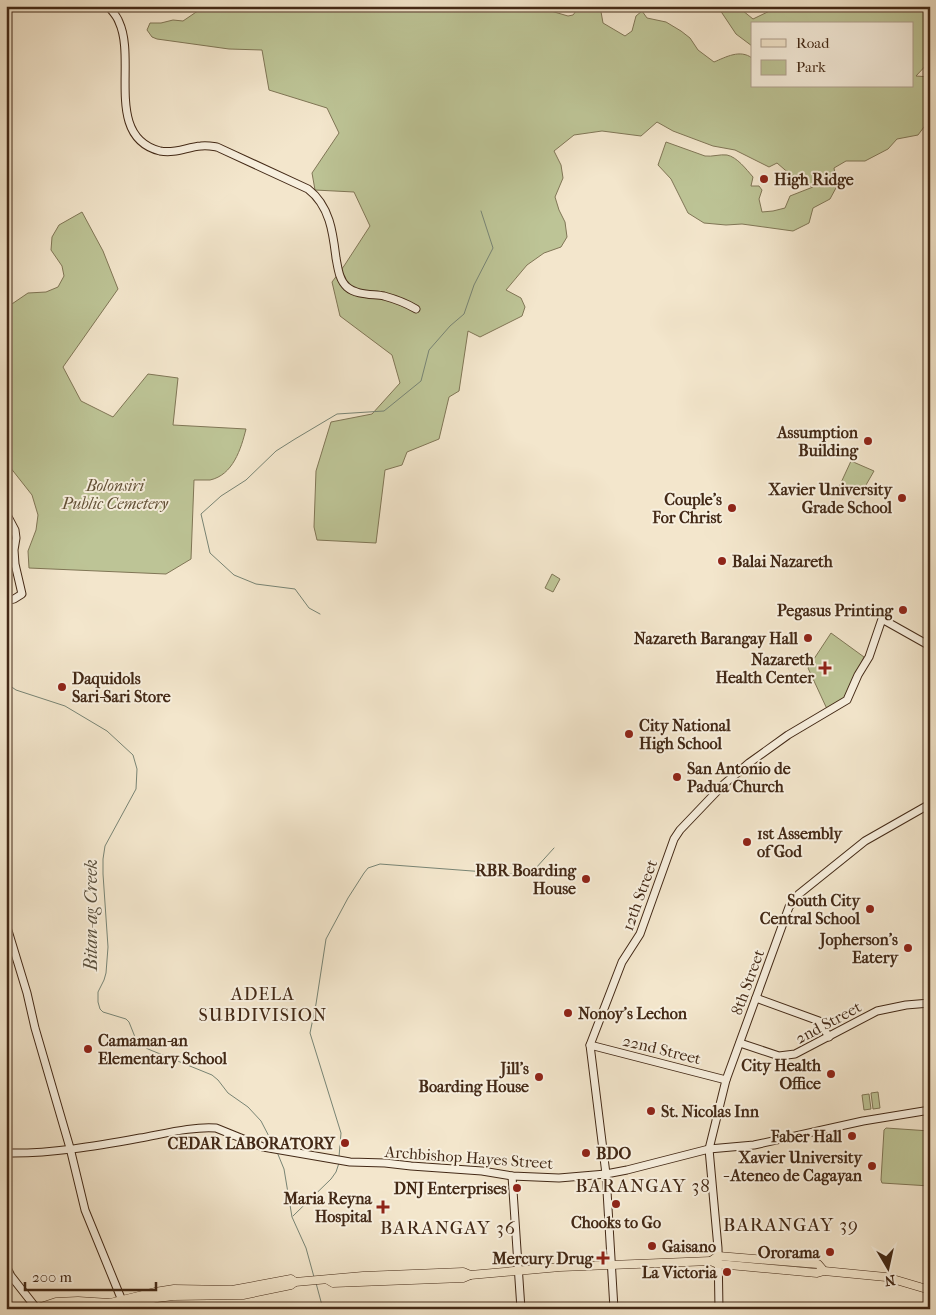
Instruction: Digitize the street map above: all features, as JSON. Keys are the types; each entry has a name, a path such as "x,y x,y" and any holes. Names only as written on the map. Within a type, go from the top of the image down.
{"main road":[{"path":"104,1309 155,1292 174,1289 232,1290 291,1279 295,1282 333,1278 378,1278 463,1272 470,1274 563,1267 716,1260 818,1264 824,1271 886,1277 930,1290"},
{"path":"36,1308 78,1301 123,1304"},
{"path":"55,1309 77,1306 100,1309"}],"street":[{"path":"108,6 120,22 125,51 126,109 128,118 141,141 151,148 172,152 200,146 216,147 308,189 318,198 326,212 332,230 338,269 345,286 355,292 382,296 416,309"},
{"path":"6,513 15,530 15,564 22,594 6,601"},
{"name":"12th Street","path":"614,1309 606,1174 590,1045 622,962 638,939 676,835 723,786 749,763 788,735 847,700 858,675 869,657 882,619 930,646"},
{"name":"8th Street","path":"720,1309 709,1149 726,1080 789,907 796,898 865,841 930,804"},
{"path":"6,924 70,1148 85,1210 123,1304"},
{"path":"756,998 819,1021 828,1037"},
{"name":"2nd Street","path":"740,1043 779,1056 795,1054 877,1011 906,1005 930,1003"},
{"name":"22nd Street","path":"590,1045 726,1080"},
{"name":"Archbishop Hayes Street","path":"6,1154 70,1148 212,1127 224,1130 258,1146 333,1160 482,1171 512,1176 559,1178 606,1174 709,1149 754,1145 863,1120 930,1110"},
{"path":"512,1176 521,1309"},
{"path":"6,1266 11,1276 36,1308"}],"green space":[{"path":"205,6 543,6 544,9 568,16 573,15 580,6 600,6 603,23 625,36 632,31 636,16 642,11 647,18 666,22 681,31 690,38 698,50 714,62 733,55 747,55 751,57 751,88 914,88 914,22 751,22 751,45 736,34 720,10 721,6 737,6 753,19 780,6 930,6 930,61 916,76 930,77 930,119 918,135 897,139 888,149 865,161 846,161 834,168 837,186 830,199 813,208 809,223 793,231 742,224 704,223 688,213 671,179 658,165 666,142 705,156 731,156 753,177 751,186 759,186 762,190 759,199 762,212 785,208 790,196 813,187 799,182 777,163 769,167 735,150 713,146 673,131 657,122 641,136 602,131 574,135 554,151 561,165 563,178 555,197 565,222 567,237 561,247 544,253 527,265 506,290 521,298 525,307 522,316 480,337 468,331 459,391 449,397 439,439 407,452 402,465 385,470 376,543 317,540 314,527 316,471 331,422 372,414 400,383 392,355 340,316 332,282 370,226 354,192 315,190 312,173 339,133 327,108 269,90 262,50 229,49 157,39 152,37 147,30 150,23 173,20 183,21"},
{"name":"Bolonsiri Public Cemetery","path":"82,212 103,251 118,289 63,367 81,401 113,417 148,374 178,378 173,425 246,429 242,445 235,460 225,473 210,480 194,480 191,559 166,574 29,568 28,551 36,530 38,515 32,495 6,462 6,308 28,293 46,292 58,287 64,276 62,266 51,250 52,237 59,225"},
{"path":"851,461 874,471 862,492 839,494 839,487"},
{"path":"552,574 560,579 553,592 545,588"},
{"path":"831,633 864,657 844,700 827,709 808,668"},
{"path":"878,1092 880,1108 873,1109 871,1093"},
{"path":"869,1094 871,1109 864,1110 862,1095"},
{"path":"886,1128 930,1131 930,1186 882,1183 884,1130"}],"waterway":[{"path":"320,614 309,608 295,589 256,584 234,575 210,553 201,514 221,496 246,480 276,451 295,439 337,414 384,411 421,381 429,350 450,326 464,314 474,285 493,248 481,211"},
{"name":"Bitan-ag Creek","path":"6,683 16,690 65,706 107,731 133,755 137,769 136,789 105,846 103,859 108,947 106,973 98,992 100,1009 103,1012 126,1019 137,1042 148,1049 212,1075 228,1093 248,1107 261,1121 274,1146"},
{"path":"339,1157 341,1133 310,1033 326,939 364,873 368,868 380,864 525,875 535,869 554,848"},
{"name":"Bitan-ag Creek","path":"277,1152 284,1169 292,1217 306,1248 314,1277"},
{"path":"293,1216 331,1179 339,1163"},
{"name":"Bitan-ag Creek","path":"316,1283 323,1309"}],"place":[{"name":"High Ridge","path":"764,179"},
{"name":"Assumption Building","path":"868,441"},
{"name":"Xavier University Grade School","path":"902,498"},
{"name":"Couple's For Christ","path":"732,508"},
{"name":"Balai Nazareth","path":"722,561"},
{"name":"Pegasus Printing","path":"903,610"},
{"name":"Nazareth Barangay Hall","path":"808,638"},
{"name":"Nazareth Health Center","path":"825,668"},
{"name":"Daquidols Sari-Sari Store","path":"62,687"},
{"name":"City National High School","path":"629,734"},
{"name":"San Antonio de Padua Church","path":"677,777"},
{"name":"1st Assembly of God","path":"747,842"},
{"name":"RBR Boarding House","path":"586,879"},
{"name":"South City Central School","path":"870,909"},
{"name":"Jopherson's Eatery","path":"908,948"},
{"name":"Nonoy's Lechon","path":"568,1013"},
{"name":"Camaman-an Elementary School","path":"88,1049"},
{"name":"City Health Office","path":"831,1074"},
{"name":"Jill's Boarding House","path":"539,1077"},
{"name":"St. Nicolas Inn","path":"651,1111"},
{"name":"Faber Hall","path":"852,1136"},
{"name":"CEDAR LABORATORY","path":"345,1143"},
{"name":"BDO","path":"586,1153"},
{"name":"Xavier University - Ateneo de Cagayan","path":"872,1166"},
{"name":"DNJ Enterprises","path":"517,1188"},
{"name":"Chooks to Go","path":"616,1204"},
{"name":"Maria Reyna Hospital","path":"383,1207"},
{"name":"Gaisano","path":"652,1246"},
{"name":"Ororama","path":"830,1252"},
{"name":"Mercury Drug","path":"603,1258"},
{"name":"La Victoria","path":"727,1272"}],"district":[{"name":"ADELA SUBDIVISION","path":"263,1004"},
{"name":"BARANGAY 38","path":"643,1185"},
{"name":"BARANGAY 39","path":"791,1224"},
{"name":"BARANGAY 36","path":"448,1227"}]}
